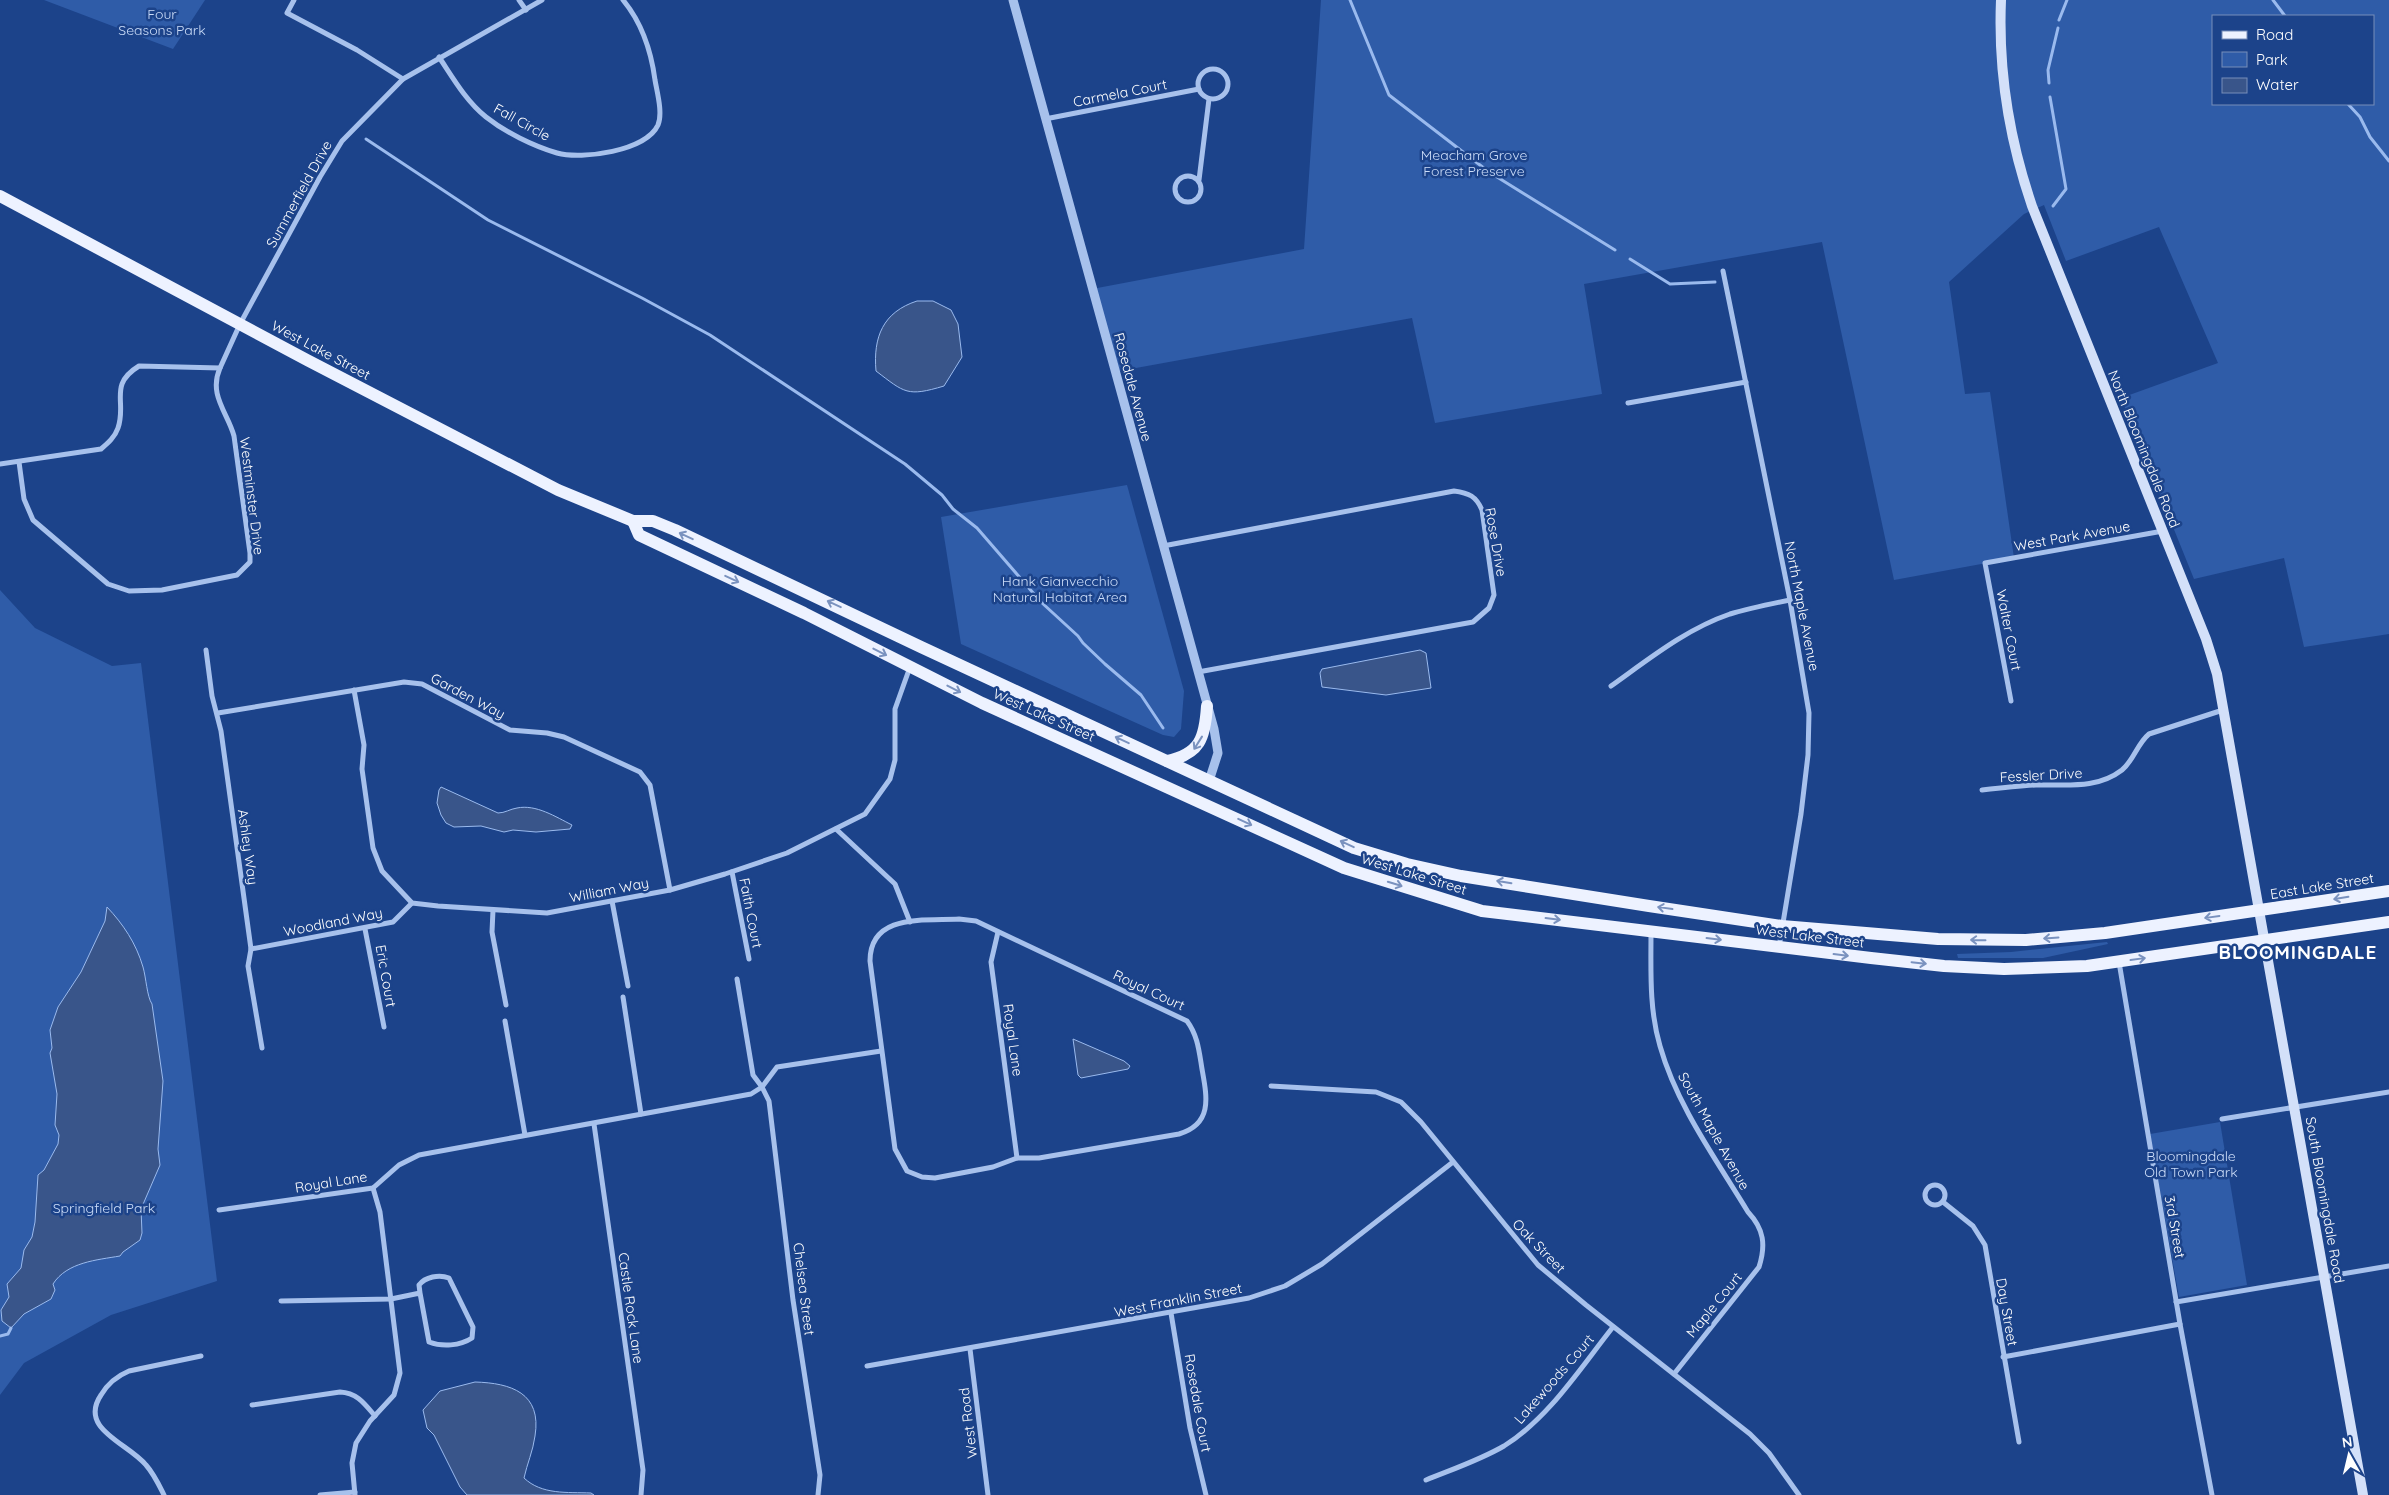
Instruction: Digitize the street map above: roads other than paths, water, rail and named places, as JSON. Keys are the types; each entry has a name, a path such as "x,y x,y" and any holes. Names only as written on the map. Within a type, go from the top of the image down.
{"main road":[{"name":"North Bloomingdale Road","path":"2001,0 2000,49 2004,87 2011,132 2021,174 2036,217 2209,648 2225,710 2260,911"},
{"name":"West Lake Street","path":"0,196 558,490 633,521 653,521 675,530 1354,848 1407,864 1461,876 1782,926 1938,939 2026,940 2105,933 2260,911"},
{"name":"West Lake Street","path":"633,521 639,535 804,613 982,703 1201,801 1344,868 1482,911 1944,966 2004,969 2055,968 2118,962 2264,940"},
{"path":"1167,761 1181,758 1196,748 1203,734 1207,706"},
{"path":"1201,801 1209,781"},
{"name":"East Lake Street","path":"2260,911 2389,891"},
{"name":"South Bloomingdale Road","path":"2260,911 2363,1495"},
{"path":"2264,940 2389,922"}],"street":[{"path":"294,0 287,13 357,50 404,79"},
{"path":"520,0 526,10"},
{"name":"Summerfield Drive","path":"220,368 240,324 320,177 342,141 404,79 439,57 542,0"},
{"name":"Fall Circle","path":"439,57 459,88 486,117 541,148 559,154 578,155 631,147 653,133 659,122 659,109 653,63 648,45 641,26 622,0"},
{"name":"Rosedale Avenue","path":"1013,0 1214,729 1218,754 1209,781"},
{"path":"1214,70 1223,74 1228,82 1226,92 1219,98 1209,99 1199,89 1199,79 1205,72 1214,70"},
{"name":"Carmela Court","path":"1046,119 1199,89"},
{"path":"1198,180 1191,176 1178,179 1174,187 1176,196 1187,202 1196,200 1201,193 1198,180 1209,99"},
{"name":"North Maple Avenue","path":"1724,271 1807,690 1810,729 1801,814 1779,947"},
{"path":"0,464 101,449 111,440 119,427 122,380 128,373 139,366 220,368"},
{"name":"Westminster Drive","path":"19,462 24,499 33,520 108,584 129,591 147,591 237,575 250,562 250,553 234,436 217,398 216,385 220,368"},
{"path":"1628,403 1746,382"},
{"name":"Rose Drive","path":"1162,546 1454,491 1467,492 1477,498 1482,510 1494,595 1489,608 1473,622 1197,672"},
{"name":"West Park Avenue","path":"1985,563 2163,531"},
{"name":"Walter Court","path":"1985,563 2011,701"},
{"path":"1611,686 1675,641 1705,624 1752,608 1790,600"},
{"name":"Ashley Way","path":"206,650 212,696 218,714 251,949 248,966 262,1048"},
{"name":"William Way","path":"412,902 547,913 670,890 732,872 787,853 865,814 890,779 895,760 895,708 910,667"},
{"name":"Garden Way","path":"218,714 404,682 422,684 499,726 519,732 547,733 564,738 640,772 650,785 670,890"},
{"path":"354,690 364,745 362,769 372,848 382,871 412,902"},
{"name":"Fessler Drive","path":"1982,790 2037,785 2074,787 2089,784 2120,772 2131,762 2143,739 2149,734 2225,710"},
{"path":"836,829 895,884 910,922"},
{"name":"Faith Court","path":"732,872 748,959"},
{"path":"612,901 628,986"},
{"name":"Woodland Way","path":"251,949 365,929 393,922 412,902"},
{"path":"494,910 492,932 506,1005"},
{"path":"998,932 976,922 959,919 894,924 877,935 871,949 870,961 895,1149 907,1171 927,1178 935,1178 993,1167 1018,1158"},
{"name":"Eric Court","path":"365,929 384,1027"},
{"name":"South Maple Avenue","path":"1650,931 1653,1015 1667,1069 1689,1115 1760,1228 1764,1247"},
{"name":"Royal Lane","path":"998,932 991,962 1018,1158"},
{"name":"Royal Court","path":"998,932 1187,1021 1195,1032 1198,1042 1207,1096 1206,1106 1199,1123 1186,1132 1039,1158 1018,1158"},
{"name":"3rd Street","path":"2118,962 2176,1302 2212,1495"},
{"path":"737,979 752,1075 762,1087 777,1067 881,1051"},
{"path":"623,997 641,1114"},
{"path":"505,1021 525,1135"},
{"name":"Oak Street","path":"1271,1086 1365,1090 1401,1102 1421,1122 1538,1265 1613,1327 1750,1434 1769,1453 1788,1477 1799,1495"},
{"name":"Royal Lane","path":"218,1210 373,1188 399,1165 419,1155 751,1094 762,1087"},
{"name":"Chelsea Street","path":"762,1087 769,1101 793,1300 820,1475 818,1495"},
{"path":"2222,1119 2389,1092"},
{"name":"Castle Rock Lane","path":"594,1124 643,1470 641,1495"},
{"name":"West Franklin Street","path":"867,1366 1171,1313 1269,1293 1303,1277 1454,1162"},
{"name":"Day Street","path":"1934,1185 1942,1187 1945,1195 1943,1202 1936,1206 1928,1204 1924,1196 1927,1189 1934,1185"},
{"path":"320,1495 355,1494 352,1463 356,1442 375,1416 394,1395 400,1372 380,1212 373,1188"},
{"name":"Day Street","path":"1943,1202 1973,1226 1985,1245 2019,1442"},
{"name":"Maple Court","path":"1674,1374 1759,1267 1764,1247"},
{"path":"2176,1302 2389,1266"},
{"path":"439,1276 449,1278 473,1327 472,1338 456,1344 429,1342 420,1293 419,1285 425,1280 439,1276"},
{"path":"281,1301 391,1299 420,1293"},
{"name":"Rosedale Court","path":"1171,1313 1194,1448 1206,1495"},
{"path":"2003,1357 2180,1324"},
{"name":"Lakewoods Court","path":"1426,1480 1481,1458 1520,1434 1552,1402 1613,1327"},
{"name":"West Road","path":"970,1349 988,1495"},
{"path":"164,1495 146,1464 101,1428 93,1414 94,1405 106,1386 130,1370 200,1356"},
{"path":"252,1405 340,1392 351,1393 357,1396 375,1416"}],"water":[{"path":"917,301 933,301 951,310 958,324 962,357 944,386 914,392 901,388 876,371 876,347 888,319 905,306"},
{"path":"1420,650 1426,653 1431,688 1386,695 1322,687 1320,673 1322,669"},
{"path":"441,787 498,813 517,808 531,808 546,812 572,825 570,829 536,832 513,830 504,832 481,826 454,827 446,823 437,803"},
{"path":"107,907 124,927 137,950 152,1004 163,1081 158,1149 160,1165 141,1209 142,1233 140,1240 120,1256 83,1263 66,1271 53,1284 55,1290 51,1299 24,1314 11,1328 2,1321 1,1310 9,1297 7,1284 21,1268 24,1250 32,1237 35,1222 38,1175 44,1170 58,1144 59,1135 55,1125 57,1094 50,1053 52,1048 50,1030 58,1007 81,972 105,921"},
{"path":"1073,1039 1124,1061 1130,1066 1128,1069 1081,1078 1078,1075"},
{"path":"475,1382 512,1388 529,1400 534,1410 536,1421 533,1447 524,1478 547,1490 591,1493 594,1495 467,1495 460,1487 434,1435 427,1428 423,1410 440,1391"}],"waterway":[{"path":"1350,0 1389,95 1489,172 1615,250"},
{"path":"2059,20 2067,0"},
{"path":"2273,0 2284,15"},
{"path":"2049,83 2048,70 2058,28"},
{"path":"2050,97 2066,189 2053,206"},
{"path":"2349,105 2360,117 2370,137 2389,161"},
{"path":"366,139 488,220 642,298 710,335 905,464 942,495 953,509 977,528 1041,602 1105,664 1141,695 1163,728"},
{"path":"1630,259 1670,284 1715,282"},
{"path":"0,1336 8,1334 11,1328"}],"district":[{"name":"BLOOMINGDALE","path":"2298,952"}],"park label":[{"name":"Four Seasons Park","path":"162,22"},
{"name":"Meacham Grove Forest Preserve","path":"1474,164"},
{"name":"Hank Gianvecchio Natural Habitat Area","path":"1060,590"},
{"name":"Bloomingdale Old Town Park","path":"2191,1164"},
{"name":"Springfield Park","path":"104,1208"}]}
